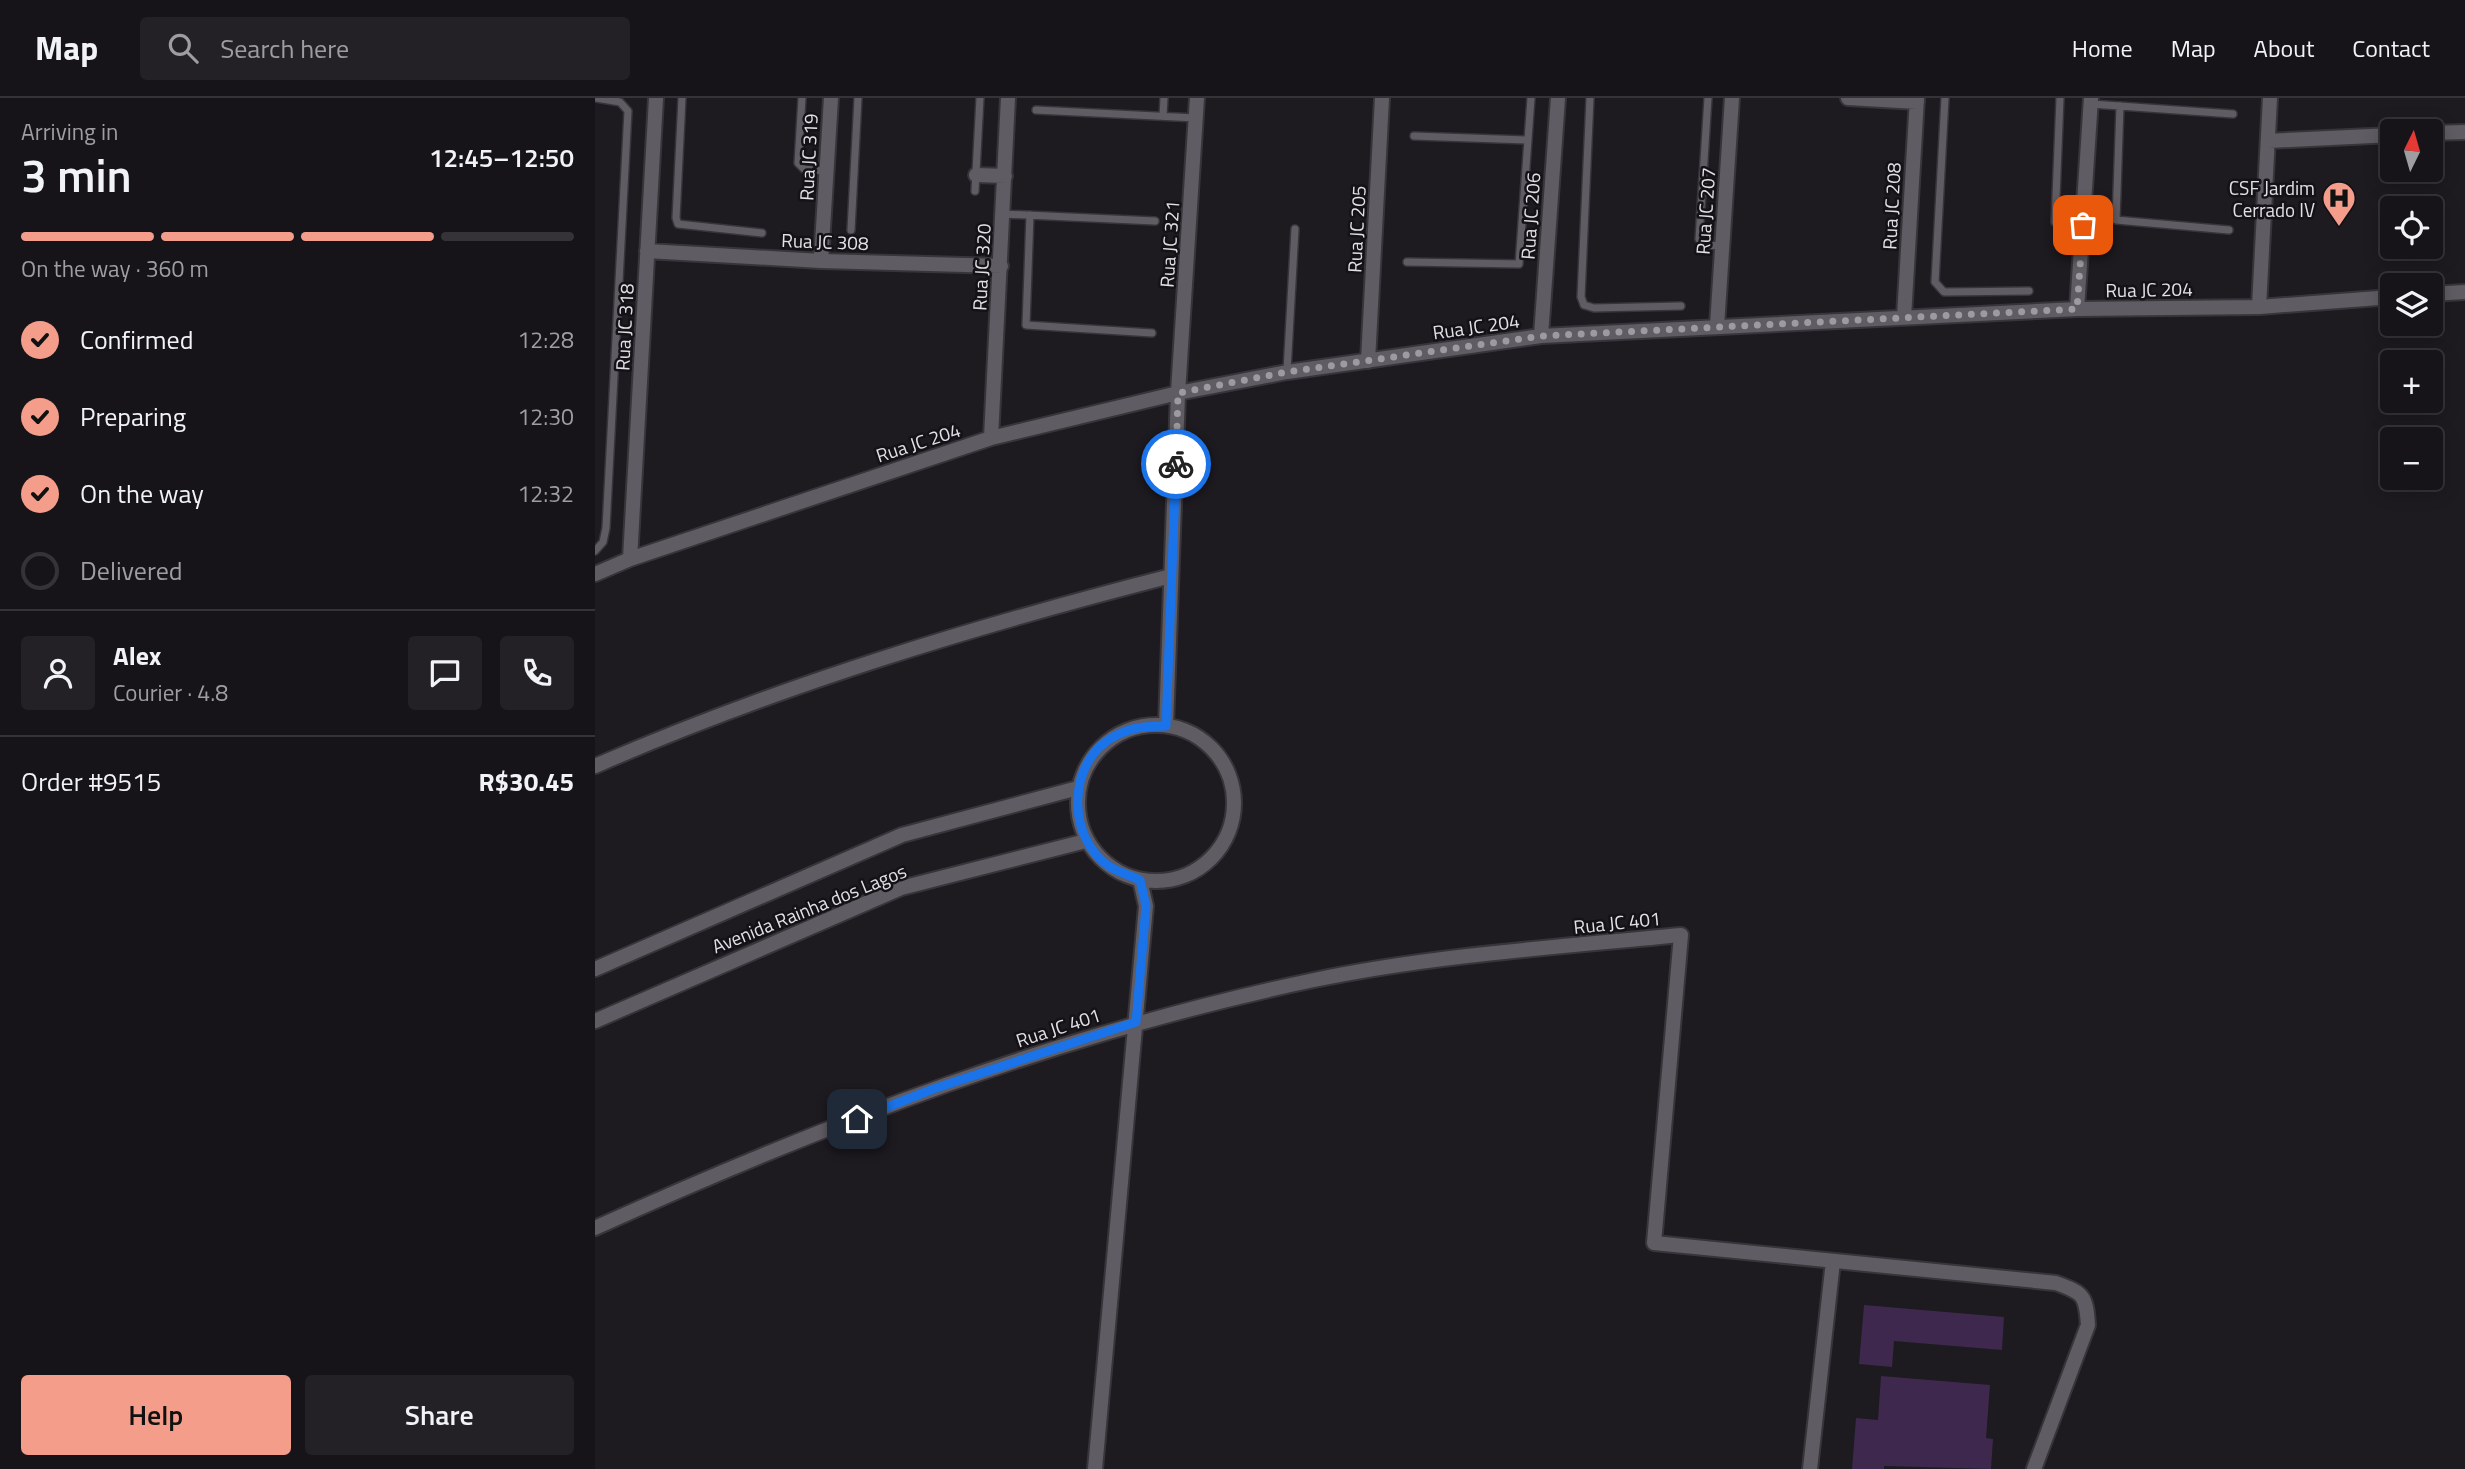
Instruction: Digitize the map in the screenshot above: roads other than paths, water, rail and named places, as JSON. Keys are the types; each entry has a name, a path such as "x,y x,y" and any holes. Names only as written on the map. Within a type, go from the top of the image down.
{"street":[{"name":"Rua JC 318","path":"629,559 656,98"},
{"name":"Rua JC 319","path":"821,261 831,98"},
{"name":"Rua JC 320","path":"991,438 1008,98"},
{"name":"Rua JC 321","path":"1166,726 1178,393 1197,98"},
{"name":"Rua JC 205","path":"1368,361 1382,98"},
{"name":"Rua JC 206","path":"1541,336 1557,98"},
{"name":"Rua JC 207","path":"1717,326 1732,98"},
{"path":"1848,98 1917,100"},
{"path":"2259,307 2270,98"},
{"name":"Rua JC 208","path":"1904,317 1917,100"},
{"path":"2077,309 2090,101"},
{"path":"2443,133 2465,132"},
{"path":"2268,141 2380,136"},
{"path":"976,175 1005,176"},
{"name":"Rua JC 308","path":"647,251 821,261 1001,266"},
{"path":"2443,293 2465,292"},
{"name":"Rua JC 204","path":"595,574 629,559 991,438 1178,393 1287,372 1541,336 2077,309 2259,307 2380,298"},
{"path":"595,766 717,717 906,651 1171,576"},
{"path":"1139,726 1166,726 1198,737 1220,758 1231,780 1235,805 1226,838 1205,864 1174,879 1140,880 1109,866 1086,841 1077,815 1078,788 1089,760 1111,738 1139,726"},
{"name":"Avenida Rainha dos Lagos","path":"595,969 902,835 1078,788"},
{"name":"Avenida Rainha dos Lagos","path":"595,1021 901,888 1086,841"},
{"path":"1095,1469 1146,906 1140,880"},
{"name":"Rua JC 401","path":"595,1228 933,1089 1136,1022 1316,979 1487,954 1681,935 1654,1243 1833,1261"},
{"path":"1810,1469 1833,1261 2056,1283 2077,1290 2086,1302 2088,1325 2034,1469"}],"lane":[{"path":"595,551 603,542 606,528 628,111 620,102 596,98"},
{"path":"682,98 676,218 678,224 762,233"},
{"path":"802,98 800,167 827,171"},
{"path":"851,230 858,98"},
{"path":"975,191 980,98"},
{"path":"1163,117 1164,98"},
{"path":"1407,262 1519,264 1531,98"},
{"path":"1590,98 1581,297 1584,305 1594,308 1681,306"},
{"path":"1708,98 1699,239 1703,246 1723,246"},
{"path":"1945,98 1935,282 1944,292 2029,291"},
{"path":"2060,98 2055,222 2083,225"},
{"path":"2090,101 2120,106 2233,114"},
{"path":"2120,106 2116,220 2229,230"},
{"path":"1036,110 1197,118"},
{"path":"1414,136 1527,140"},
{"path":"1003,214 1155,221"},
{"path":"1030,215 1026,325 1152,333"},
{"path":"1287,372 1295,229"}],"place":[{"name":"CSF Jardim Cerrado IV","path":"2339,228"}]}
